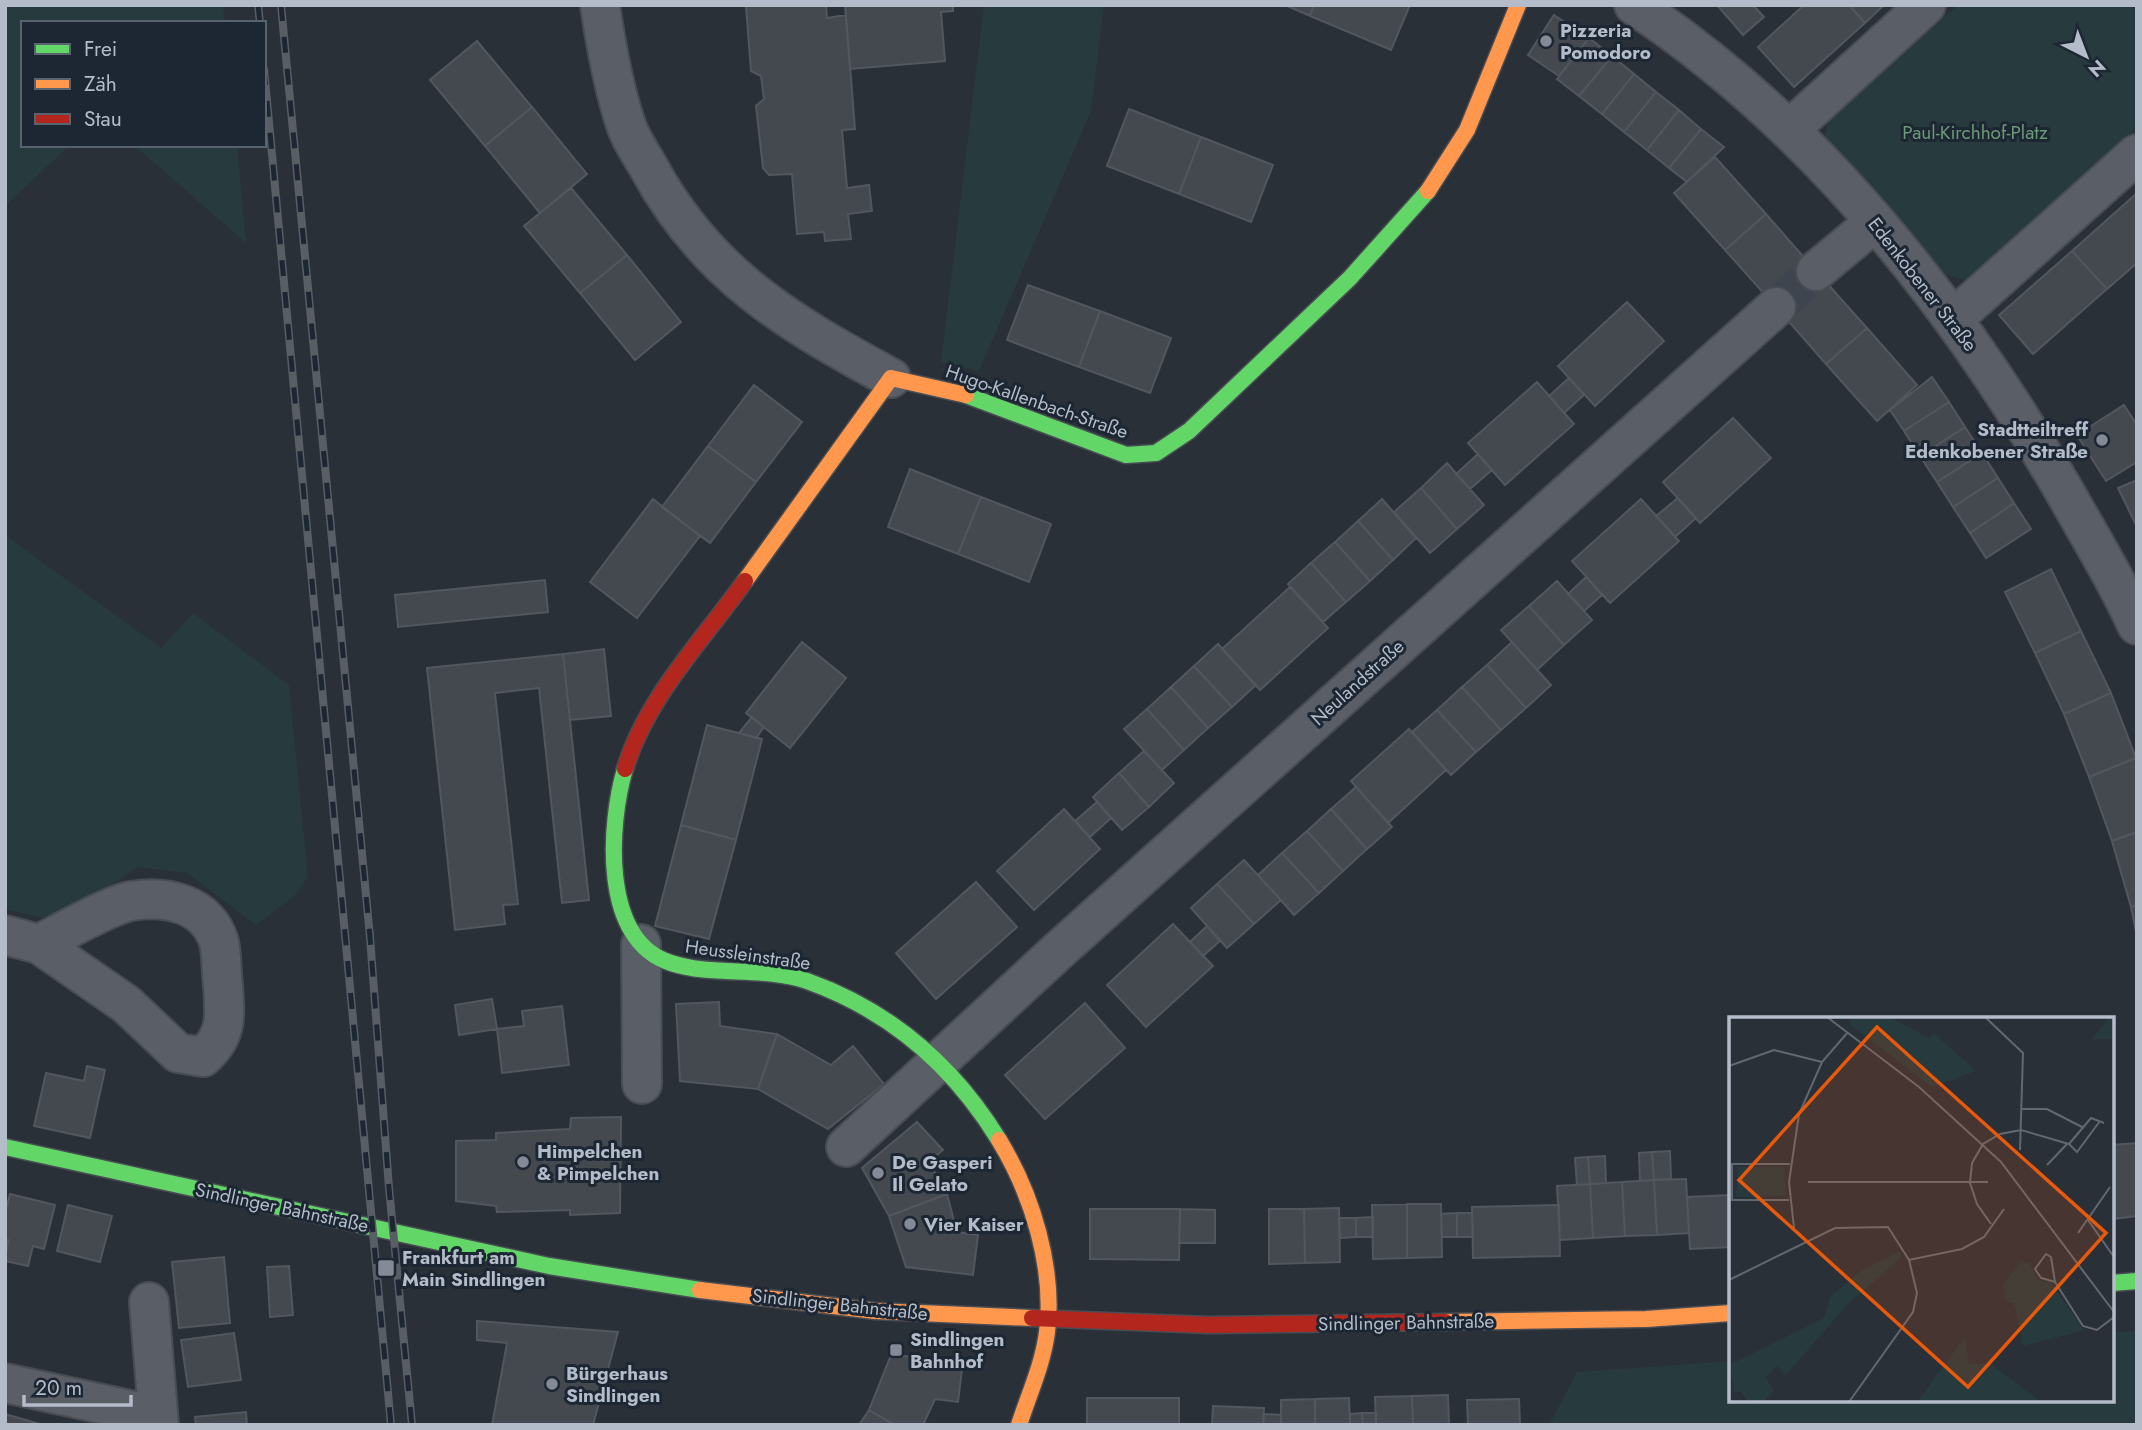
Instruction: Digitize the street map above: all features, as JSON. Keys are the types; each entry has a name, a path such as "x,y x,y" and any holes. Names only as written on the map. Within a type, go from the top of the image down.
{"street":[{"path":"600,5 608,61 627,128 661,190 697,242 750,291 810,334 891,378 675,677 633,747 620,788 613,843 617,900 641,944 642,1084"},
{"name":"Hugo-Kallenbach-Straße","path":"891,378 965,395 1126,454 1156,453 1189,431 1230,393 1359,270 1422,201 1467,130 1518,5"},
{"name":"Edenkobener Straße","path":"1634,5 1690,42 1789,130 1875,222 1953,319 2029,430 2137,625"},
{"path":"1789,130 1926,5"},
{"path":"1953,319 2137,153"},
{"path":"1816,271 1875,222"},
{"name":"Neulandstraße","path":"846,1147 939,1059 1776,307"},
{"path":"129,901 173,902 203,913 219,944 225,1017 218,1044 203,1057 178,1053 125,1004 22,939 129,901"},
{"name":"Heussleinstraße","path":"641,944 669,964 804,980 873,1010 939,1059 977,1106 1016,1171 1035,1227 1045,1275 1048,1319 1039,1362 1019,1425"},
{"name":"Sindlinger Bahnstraße","path":"5,1147 549,1266 646,1283 875,1311 1209,1325 1646,1319 1729,1313"},
{"path":"2114,1283 2137,1281"},
{"path":"5,1383 158,1420 149,1302"}],"green space":[{"path":"5,5 223,5 225,21 21,21 21,147 68,147 5,206"},
{"path":"984,5 1104,5 1091,111 979,371 941,362"},
{"name":"Paul-Kirchhof-Platz","path":"1958,5 2137,5 2137,127 1969,281 1946,275 1824,141 1829,119"},
{"path":"136,147 237,147 246,243"},
{"path":"5,535 161,648 193,613 289,685 308,877 295,895 256,925 187,873 138,867 57,921 5,909"},
{"path":"2137,1331 2137,1425 1549,1425 1577,1372 1729,1361 1729,1402 2114,1402 2114,1332"}],"building":[{"path":"826,5 827,18 846,15 855,129 842,130 847,188 869,185 872,211 848,214 851,239 825,241 824,232 797,234 792,174 769,175 763,168 756,106 764,99 761,76 751,71 746,6"},
{"path":"845,5 953,5 953,11 941,12 945,61 850,69"},
{"path":"1285,5 1314,5 1310,16"},
{"path":"1314,5 1410,5 1391,50 1310,16"},
{"path":"1717,5 1753,5 1764,17 1743,35"},
{"path":"1804,5 1849,5 1865,23 1794,87 1758,47"},
{"path":"1849,5 1884,5 1865,23"},
{"path":"1554,15 1589,38 1559,76 1528,55"},
{"path":"1589,38 1612,56 1579,96 1557,79"},
{"path":"477,41 532,107 485,146 430,80"},
{"path":"1612,56 1634,74 1602,114 1579,96"},
{"path":"1634,74 1656,92 1624,132 1602,114"},
{"path":"1656,92 1679,110 1647,150 1624,132"},
{"path":"532,107 587,174 540,213 485,146"},
{"path":"1129,109 1201,137 1179,194 1107,166"},
{"path":"1679,110 1701,129 1669,168 1647,150"},
{"path":"1701,129 1724,147 1687,182 1669,168"},
{"path":"1201,137 1273,165 1251,222 1179,194"},
{"path":"1715,157 1766,214 1725,250 1674,193"},
{"path":"571,188 627,255 580,293 524,226"},
{"path":"2137,193 2137,263 2107,289 2072,251"},
{"path":"1766,214 1816,271 1776,307 1725,250"},
{"path":"2072,251 2107,289 2033,354 1999,315"},
{"path":"627,255 681,322 635,360 580,293"},
{"path":"1816,271 1867,328 1826,364 1776,307"},
{"path":"1028,285 1100,311 1079,367 1007,340"},
{"path":"1627,302 1664,341 1595,406 1558,366"},
{"path":"1100,311 1171,338 1150,393 1079,367"},
{"path":"1867,328 1917,385 1877,421 1826,364"},
{"path":"1932,377 1949,402 1904,431 1890,410"},
{"path":"1569,378 1584,395 1564,413 1549,396"},
{"path":"1537,382 1574,424 1505,485 1468,443"},
{"path":"754,385 802,422 756,482 708,446"},
{"path":"1949,402 1965,427 1920,456 1904,431"},
{"path":"2124,405 2137,425 2137,462 2106,481 2077,435"},
{"path":"1733,418 1771,458 1700,523 1663,482"},
{"path":"1965,427 1982,453 1937,482 1920,456"},
{"path":"708,446 756,482 710,543 662,507"},
{"path":"1982,453 1998,478 1953,507 1937,482"},
{"path":"1478,454 1492,470 1470,489 1456,474"},
{"path":"1447,463 1484,505 1457,529 1421,488"},
{"path":"910,469 981,497 958,554 888,527"},
{"path":"1998,478 2014,503 1970,533 1953,507"},
{"path":"2137,480 2137,527 2118,488"},
{"path":"1421,488 1457,529 1430,553 1394,512"},
{"path":"981,497 1051,524 1029,582 958,554"},
{"path":"1678,498 1696,518 1675,537 1656,516"},
{"path":"653,499 700,536 637,618 590,582"},
{"path":"1382,499 1416,538 1393,560 1358,521"},
{"path":"1641,499 1679,541 1610,603 1572,561"},
{"path":"2014,503 2031,529 1986,558 1970,533"},
{"path":"1358,521 1393,560 1370,581 1335,542"},
{"path":"1335,542 1370,581 1346,602 1311,563"},
{"path":"1311,563 1346,602 1323,622 1288,584"},
{"path":"2051,569 2081,631 2035,653 2005,592"},
{"path":"1586,577 1602,595 1584,611 1568,594"},
{"path":"545,580 548,612 398,627 395,595"},
{"path":"1557,581 1592,620 1564,645 1529,606"},
{"path":"1290,587 1328,628 1260,690 1222,649"},
{"path":"1529,606 1564,645 1537,670 1501,630"},
{"path":"2081,631 2111,693 2064,714 2035,653"},
{"path":"802,642 846,678 790,748 746,713"},
{"path":"1512,642 1551,685 1526,708 1487,665"},
{"path":"1218,644 1256,685 1232,707 1194,666"},
{"path":"604,649 611,716 570,720 563,654"},
{"path":"563,654 589,900 562,903 539,688 495,693 518,904 503,905 505,924 455,930 427,668"},
{"path":"1487,665 1526,708 1501,730 1462,687"},
{"path":"1194,666 1232,707 1208,728 1171,687"},
{"path":"1171,687 1208,728 1184,750 1147,709"},
{"path":"1462,687 1501,730 1476,752 1437,710"},
{"path":"2111,693 2136,758 2089,777 2064,714"},
{"path":"1147,709 1184,750 1162,770 1124,729"},
{"path":"1437,710 1476,752 1451,775 1412,732"},
{"path":"752,717 764,727 756,738 739,733"},
{"path":"707,725 762,739 736,840 681,825"},
{"path":"1409,729 1446,770 1388,823 1351,781"},
{"path":"1144,751 1174,783 1149,807 1119,773"},
{"path":"2136,758 2137,832 2112,841 2089,777"},
{"path":"1119,773 1149,807 1122,830 1093,797"},
{"path":"1356,787 1392,827 1367,849 1331,809"},
{"path":"1097,802 1111,818 1090,837 1075,821"},
{"path":"1064,809 1100,849 1034,910 997,871"},
{"path":"1331,809 1367,849 1343,871 1307,831"},
{"path":"681,825 736,840 709,939 655,926"},
{"path":"1307,831 1343,871 1319,893 1282,853"},
{"path":"2137,832 2137,905 2131,907 2112,841"},
{"path":"1282,853 1319,893 1294,915 1258,875"},
{"path":"1244,860 1281,900 1254,924 1217,884"},
{"path":"976,882 1017,927 936,999 896,953"},
{"path":"1217,884 1254,924 1227,948 1191,908"},
{"path":"2137,905 2137,937 2131,907"},
{"path":"1173,924 1213,966 1146,1027 1107,985"},
{"path":"1207,926 1220,941 1203,956 1190,942"},
{"path":"492,999 497,1029 459,1035 455,1005"},
{"path":"719,1002 720,1026 777,1034 758,1089 680,1081 676,1004"},
{"path":"1085,1003 1125,1048 1045,1119 1005,1075"},
{"path":"562,1006 569,1065 502,1073 497,1029 524,1026 522,1011"},
{"path":"777,1034 831,1065 853,1046 884,1084 828,1129 758,1089"},
{"path":"87,1066 105,1070 90,1138 34,1126 46,1073 84,1081"},
{"path":"621,1117 620,1213 570,1215 570,1210 497,1212 496,1206 456,1201 456,1141 496,1140 496,1133 570,1129 571,1118"},
{"path":"917,1122 943,1150 929,1162 947,1194 889,1216 862,1168"},
{"path":"2137,1143 2137,1216 2114,1219 2114,1145"},
{"path":"1670,1151 1671,1179 1654,1180 1652,1152"},
{"path":"1652,1152 1654,1180 1640,1181 1639,1153"},
{"path":"1605,1156 1606,1183 1590,1184 1588,1157"},
{"path":"1588,1157 1590,1184 1577,1185 1575,1158"},
{"path":"1686,1179 1689,1233 1657,1235 1654,1180"},
{"path":"1654,1180 1657,1235 1625,1236 1622,1182"},
{"path":"1622,1182 1625,1236 1593,1238 1590,1184"},
{"path":"1590,1184 1593,1238 1560,1240 1557,1186"},
{"path":"10,1194 55,1205 44,1249 33,1246 28,1266 5,1261 8,1240 5,1240 5,1214"},
{"path":"947,1194 957,1232 978,1235 973,1275 906,1267 889,1216"},
{"path":"1729,1195 1729,1247 1690,1249 1687,1197"},
{"path":"1407,1204 1407,1258 1373,1259 1372,1205"},
{"path":"1407,1204 1441,1204 1442,1257 1407,1258"},
{"path":"68,1205 112,1216 100,1262 57,1251"},
{"path":"1559,1205 1560,1256 1473,1258 1472,1207"},
{"path":"1339,1208 1340,1262 1305,1263 1304,1209"},
{"path":"1090,1209 1180,1209 1179,1260 1090,1259"},
{"path":"1180,1209 1215,1210 1215,1243 1179,1243"},
{"path":"1269,1209 1304,1209 1305,1263 1269,1264"},
{"path":"1457,1213 1472,1213 1473,1237 1457,1237"},
{"path":"1457,1213 1457,1237 1442,1237 1441,1214"},
{"path":"1373,1217 1373,1237 1356,1237 1356,1218"},
{"path":"1339,1218 1356,1218 1356,1237 1340,1238"},
{"path":"224,1257 230,1323 179,1328 172,1262"},
{"path":"289,1266 293,1315 270,1317 267,1267"},
{"name":"Bürgerhaus Sindlingen","path":"477,1321 618,1332 593,1425 492,1425 507,1343 477,1340"},
{"path":"234,1333 241,1380 188,1387 181,1340"},
{"path":"891,1355 963,1361 958,1402 935,1399 923,1425 895,1425 869,1410"},
{"path":"1448,1395 1449,1425 1413,1425 1412,1396"},
{"path":"1412,1396 1413,1425 1376,1425 1375,1397"},
{"path":"1087,1398 1179,1398 1179,1425 1087,1425"},
{"path":"1349,1398 1350,1425 1315,1425 1315,1399"},
{"path":"1315,1399 1315,1425 1281,1425 1281,1400"},
{"path":"1519,1399 1520,1425 1468,1425 1467,1400"},
{"path":"1213,1406 1264,1408 1263,1425 1212,1425"},
{"path":"869,1410 895,1425 859,1425"},
{"path":"246,1412 247,1425 196,1425 195,1417"},
{"path":"1362,1413 1363,1425 1350,1425 1350,1414"},
{"path":"1362,1413 1376,1413 1376,1425 1363,1425"},
{"path":"5,1414 43,1425 5,1425"},
{"path":"1264,1414 1281,1415 1281,1425 1263,1425"}],"tunnel":[{"path":"1776,307 1816,271"}],"railway":[{"path":"258,5 260,21"},
{"path":"281,5 370,937 389,1188 412,1425"},
{"path":"266,90 391,1425"}],"traffic: fast":[{"path":"966,395 1126,455 1156,453 1189,431 1350,278 1428,191"},
{"path":"625,769 615,819 615,878 621,906 632,931 648,951 671,963 704,970 791,976 837,993 866,1008 893,1025 940,1065 981,1113 999,1140"},
{"path":"5,1147 549,1266 700,1290"},
{"path":"2114,1283 2137,1281"}],"traffic: slow":[{"path":"1428,191 1467,130 1518,5"},
{"path":"745,581 891,378 966,395"},
{"path":"999,1140 1031,1208 1048,1283 1049,1308 1045,1344 1019,1425"},
{"path":"700,1290 875,1311 1032,1318"},
{"path":"1445,1322 1646,1319 1729,1313"}],"traffic: jam":[{"path":"625,769 634,743 661,694 745,581"},
{"path":"1032,1318 1209,1325 1445,1322"}],"place":[{"name":"Pizzeria Pomodoro","path":"1546,41"},
{"name":"Stadtteiltreff Edenkobener Straße","path":"2102,440"},
{"name":"Himpelchen & Pimpelchen","path":"523,1162"},
{"name":"De Gasperi Il Gelato","path":"878,1173"},
{"name":"Vier Kaiser","path":"910,1224"},
{"name":"Frankfurt am Main Sindlingen","path":"386,1268"},
{"name":"Sindlingen Bahnhof","path":"896,1350"},
{"name":"Bürgerhaus Sindlingen","path":"552,1384"}]}
